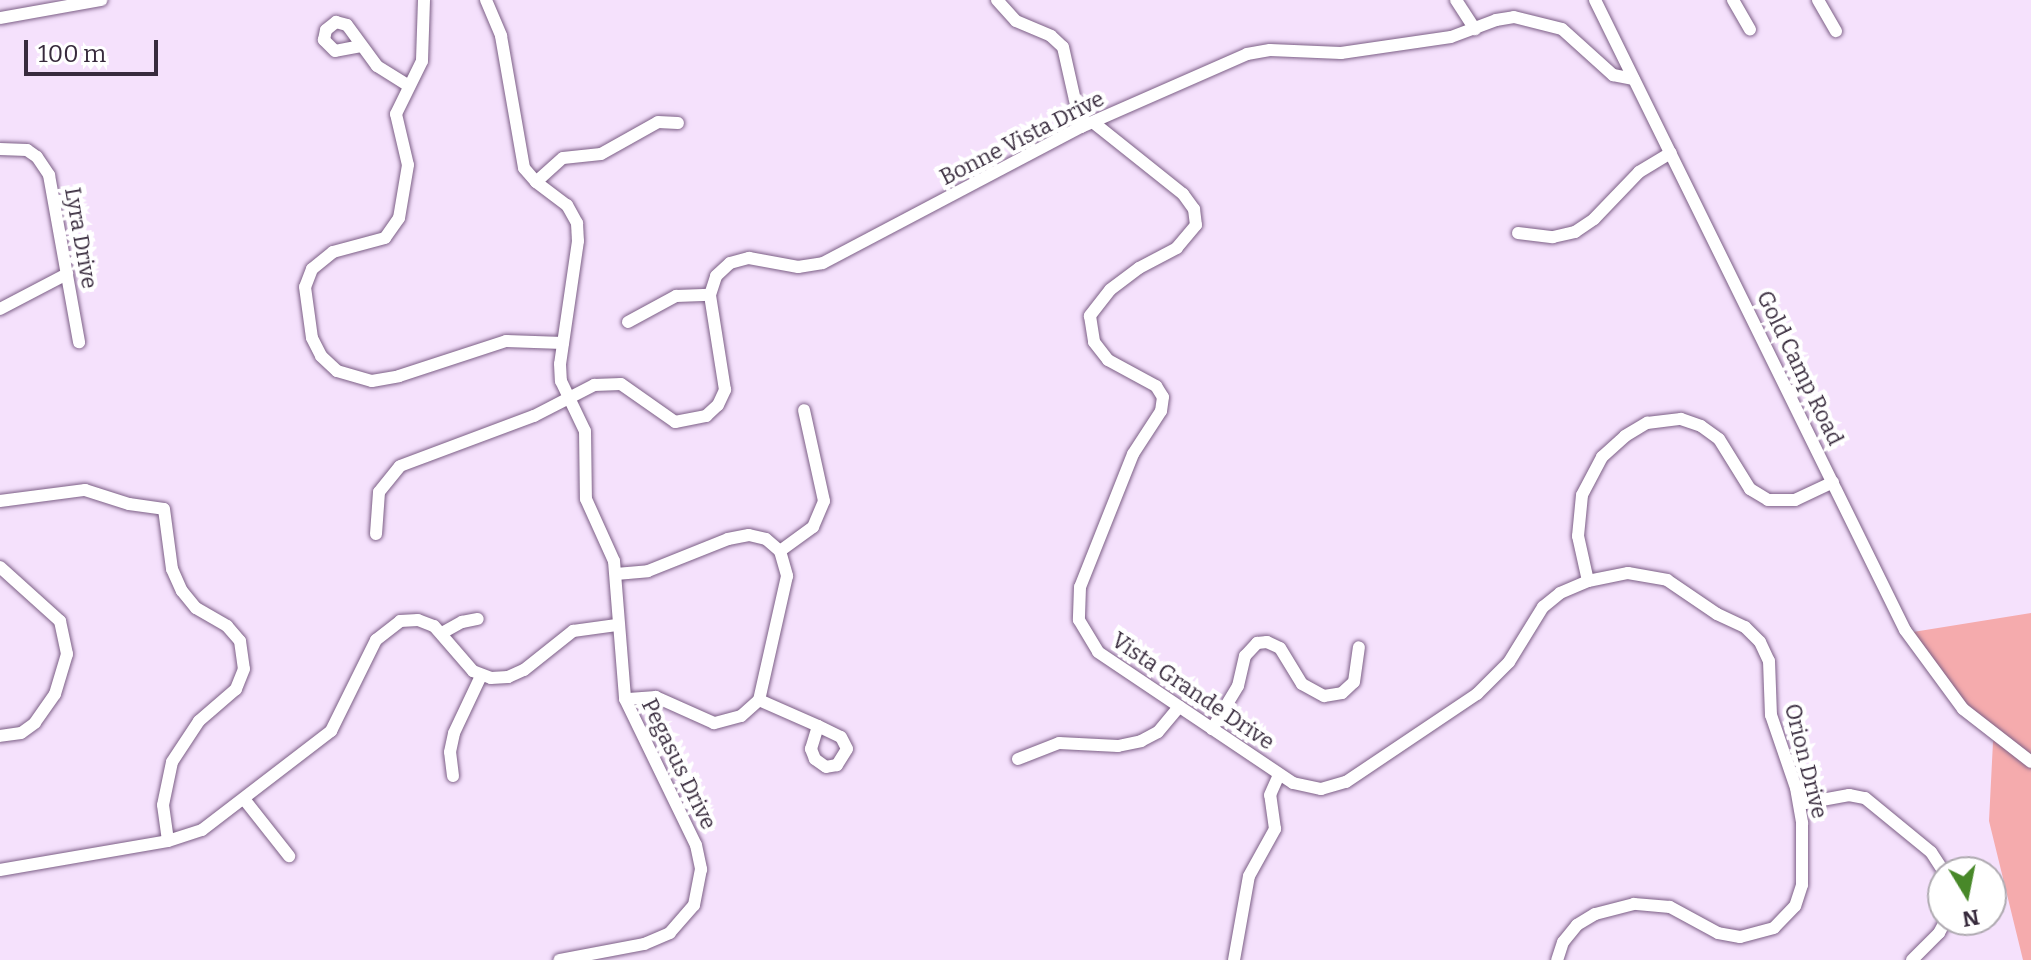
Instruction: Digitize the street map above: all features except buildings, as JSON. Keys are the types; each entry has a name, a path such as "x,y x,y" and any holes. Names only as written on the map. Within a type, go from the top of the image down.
{"street":[{"path":"0,18 101,0"},
{"path":"424,0 422,61 396,114 408,175 395,226 377,242 325,256 308,277 310,329 321,356 347,376 372,381 414,372 492,343 518,339 563,343"},
{"name":"Pegasus Drive","path":"486,0 501,36 522,162 536,182 567,205 577,223 578,241 560,373 585,431 586,499 611,553 616,574 617,625 625,699 696,845 701,869 698,896 688,916 661,938 559,960"},
{"path":"997,0 1016,21 1051,36 1063,47 1088,125"},
{"path":"1456,0 1475,29"},
{"name":"Gold Camp Road","path":"1595,0 1905,630 1946,689 1993,737 2031,762"},
{"path":"1733,0 1750,30"},
{"path":"1818,0 1836,31"},
{"name":"Bonne Vista Drive","path":"710,295 716,276 730,263 749,258 798,267 823,263 1088,125 1247,54 1270,50 1341,53 1451,37 1505,17 1541,22 1571,34 1613,75 1634,79"},
{"path":"361,46 383,71 409,86"},
{"path":"536,182 563,158 601,154 658,122 678,123"},
{"name":"Vista Grande Drive","path":"1088,125 1183,194 1196,217 1196,225 1188,240 1139,268 1110,290 1090,316 1091,332 1100,351 1119,368 1156,386 1163,403 1127,468 1080,587 1077,609 1083,631 1098,652 1279,775"},
{"name":"Lyra Drive","path":"0,149 27,150 40,160 52,183 79,342"},
{"path":"1518,233 1553,237 1582,228 1639,172 1671,153"},
{"path":"0,309 67,274"},
{"path":"376,534 379,492 400,466 526,419 594,385 613,382 629,388 675,422 706,416 723,398 726,381 710,295 676,296 628,322"},
{"path":"780,551 813,527 824,501 804,410"},
{"path":"1588,581 1578,536 1582,495 1602,457 1625,436 1647,423 1681,419 1701,426 1719,439 1750,489 1768,500 1795,500 1833,482"},
{"path":"0,501 85,490 165,512 172,569 182,591 196,608 234,633 244,660 236,689 199,721 172,762 163,805 168,841"},
{"path":"616,574 648,571 739,536 758,536 780,551 787,568 786,587 759,700 733,721 714,723 656,697 625,699"},
{"path":"0,567 60,621 67,654 55,694 35,723 21,733 0,736"},
{"name":"Orion Drive","path":"1279,775 1312,788 1329,788 1346,782 1489,685 1509,662 1543,607 1560,593 1588,581 1628,573 1654,576 1681,588 1717,614 1754,633 1769,661 1771,715 1800,804 1804,843 1802,885 1795,906 1774,928 1751,936 1729,936 1670,907 1642,903 1595,914 1577,925 1563,942 1557,960"},
{"path":"442,633 462,622 478,619"},
{"path":"0,870 168,841 202,830 331,731 383,631 400,621 418,620 442,633 465,663 481,676 508,677 524,670 573,631 617,625"},
{"path":"1212,729 1238,686 1245,656 1257,643 1267,642 1280,648 1302,684 1324,696 1342,693 1354,682 1359,647"},
{"path":"453,776 450,752 454,733 481,676"},
{"path":"759,700 818,726"},
{"path":"1018,759 1039,748 1059,743 1118,746 1141,741 1158,732 1179,707"},
{"path":"1234,960 1245,894 1254,863 1275,829 1270,795 1279,775"},
{"path":"1800,804 1849,795 1865,798 1934,856"},
{"path":"244,799 289,856"},
{"path":"1912,960 1936,936"}],"shaded area":[{"path":"2031,613 2031,960 2023,960 2007,895 2007,856 1998,856 1989,821 1993,742 1998,734 1969,709 1913,632"}]}
